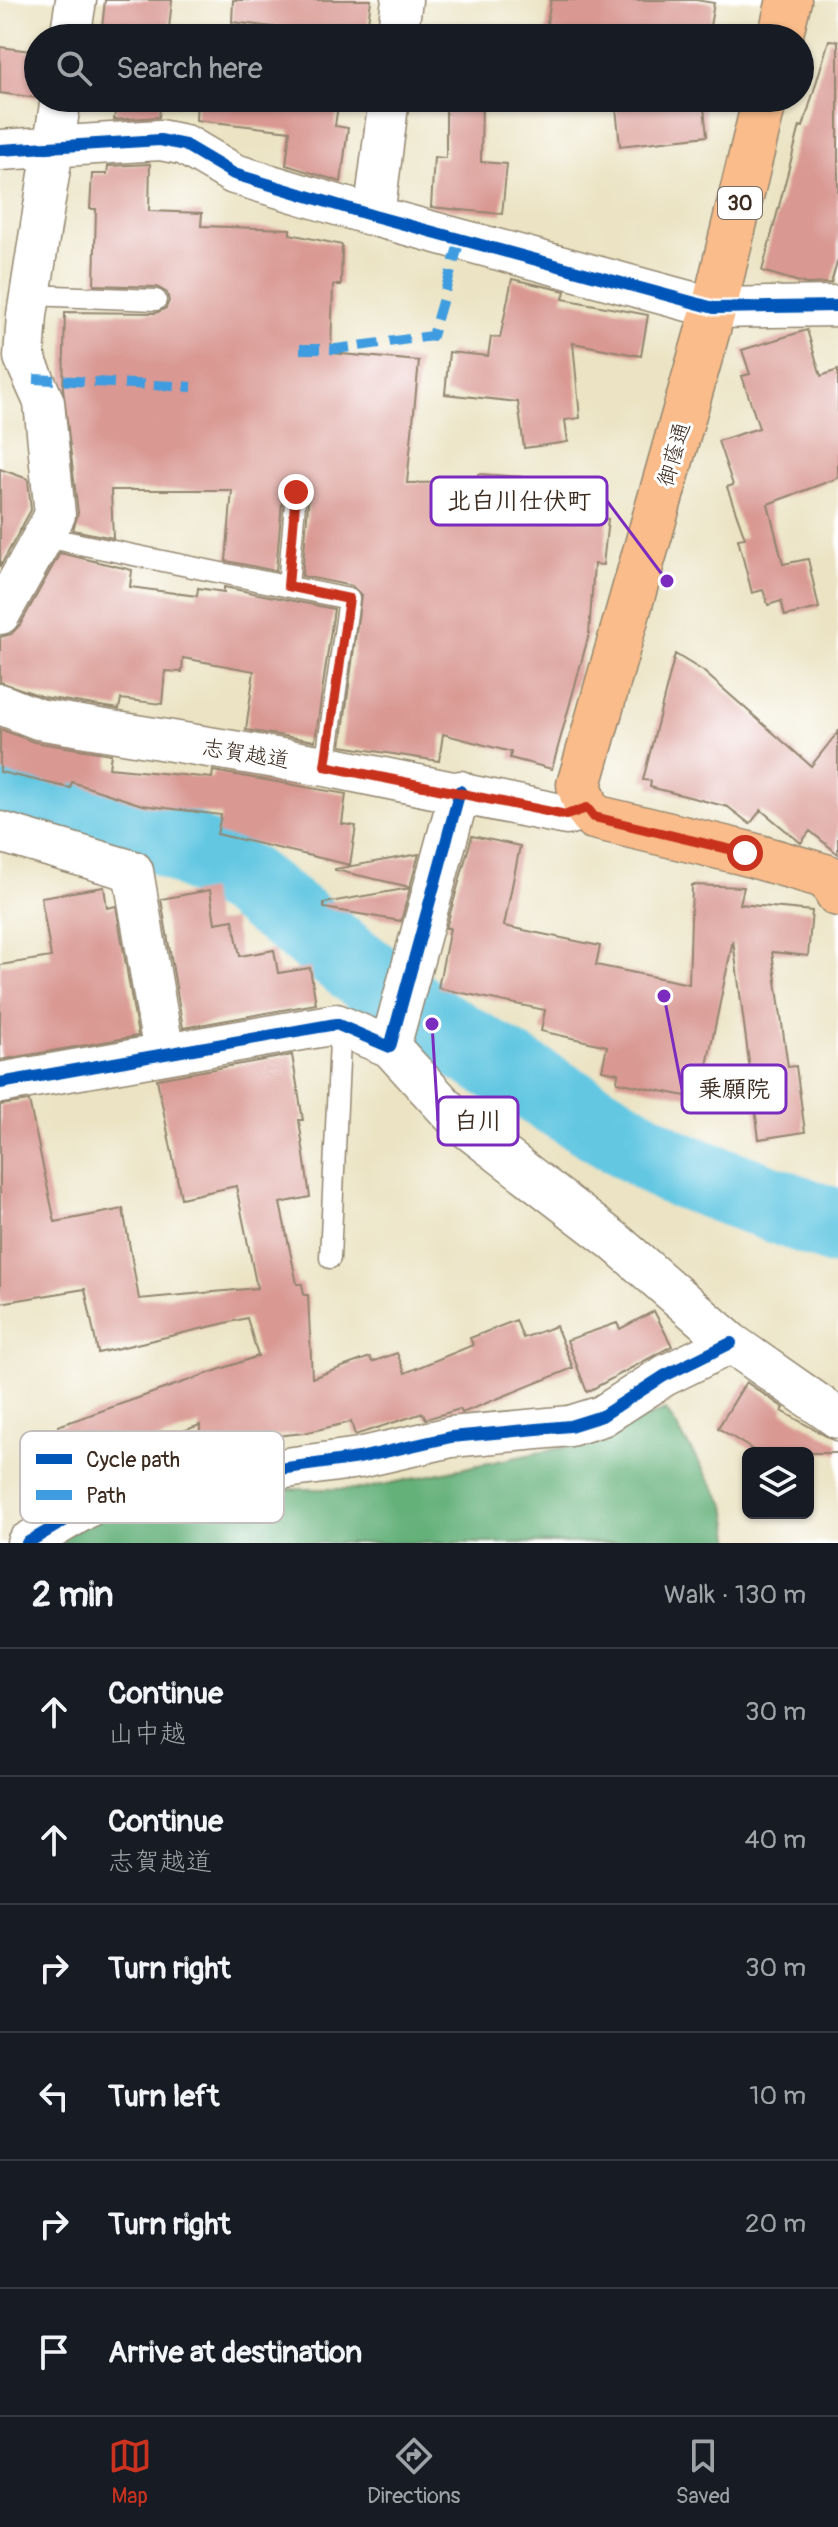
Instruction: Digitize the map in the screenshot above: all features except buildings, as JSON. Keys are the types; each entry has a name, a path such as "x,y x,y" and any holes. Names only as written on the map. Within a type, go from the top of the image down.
{"main road":[{"path":"783,24 789,0"},
{"name":"御蔭通","path":"587,808 579,785 714,308 762,112"},
{"path":"587,808 594,817 745,853 835,881"}],"street":[{"path":"72,24 76,0"},
{"path":"399,24 402,0"},
{"path":"0,614 55,515 44,402 24,357 30,295 59,112"},
{"path":"374,216 387,112"},
{"path":"0,150 160,140 185,145 234,174 374,216 714,308 838,306"},
{"name":"志賀越道","path":"0,704 38,719 325,766 566,815 587,808"},
{"path":"393,1037 460,791"},
{"path":"0,832 133,871 164,1054"},
{"path":"0,1083 336,1024 393,1037 458,1121 614,1241 731,1343 838,1418"},
{"path":"284,1468 359,1458 451,1437 570,1426 602,1416 664,1376 731,1343"},
{"path":"27,1543 61,1523"}],"lane":[{"path":"30,295 156,300"},
{"path":"288,586 296,492"},
{"path":"45,537 349,599 325,766"},
{"path":"330,1258 340,1040 345,1028"}],"green space":[{"path":"666,1410 726,1506 732,1543 51,1543 90,1523 284,1523 284,1489 363,1489 571,1446"}],"waterway":[{"path":"0,788 145,826 244,881 432,1024 670,1166 838,1228"}],"marked path":[{"path":"300,349 336,349 432,336 460,240"},
{"path":"34,379 192,387"}],"cycle path":[{"path":"0,150 160,140 185,145 234,174 374,216 714,308 838,306"},
{"path":"0,1083 336,1024 390,1047 460,791"},
{"path":"284,1468 359,1458 451,1437 570,1426 602,1416 664,1376 731,1343"},
{"path":"27,1543 61,1523"}],"place":[{"name":"北白川仕伏町","path":"667,581"},
{"name":"乗願院","path":"664,996"},
{"name":"白川","path":"432,1024"}],"route":[{"path":"296,492 288,586 349,599 325,766 566,815 587,808 594,817 745,853"}]}
